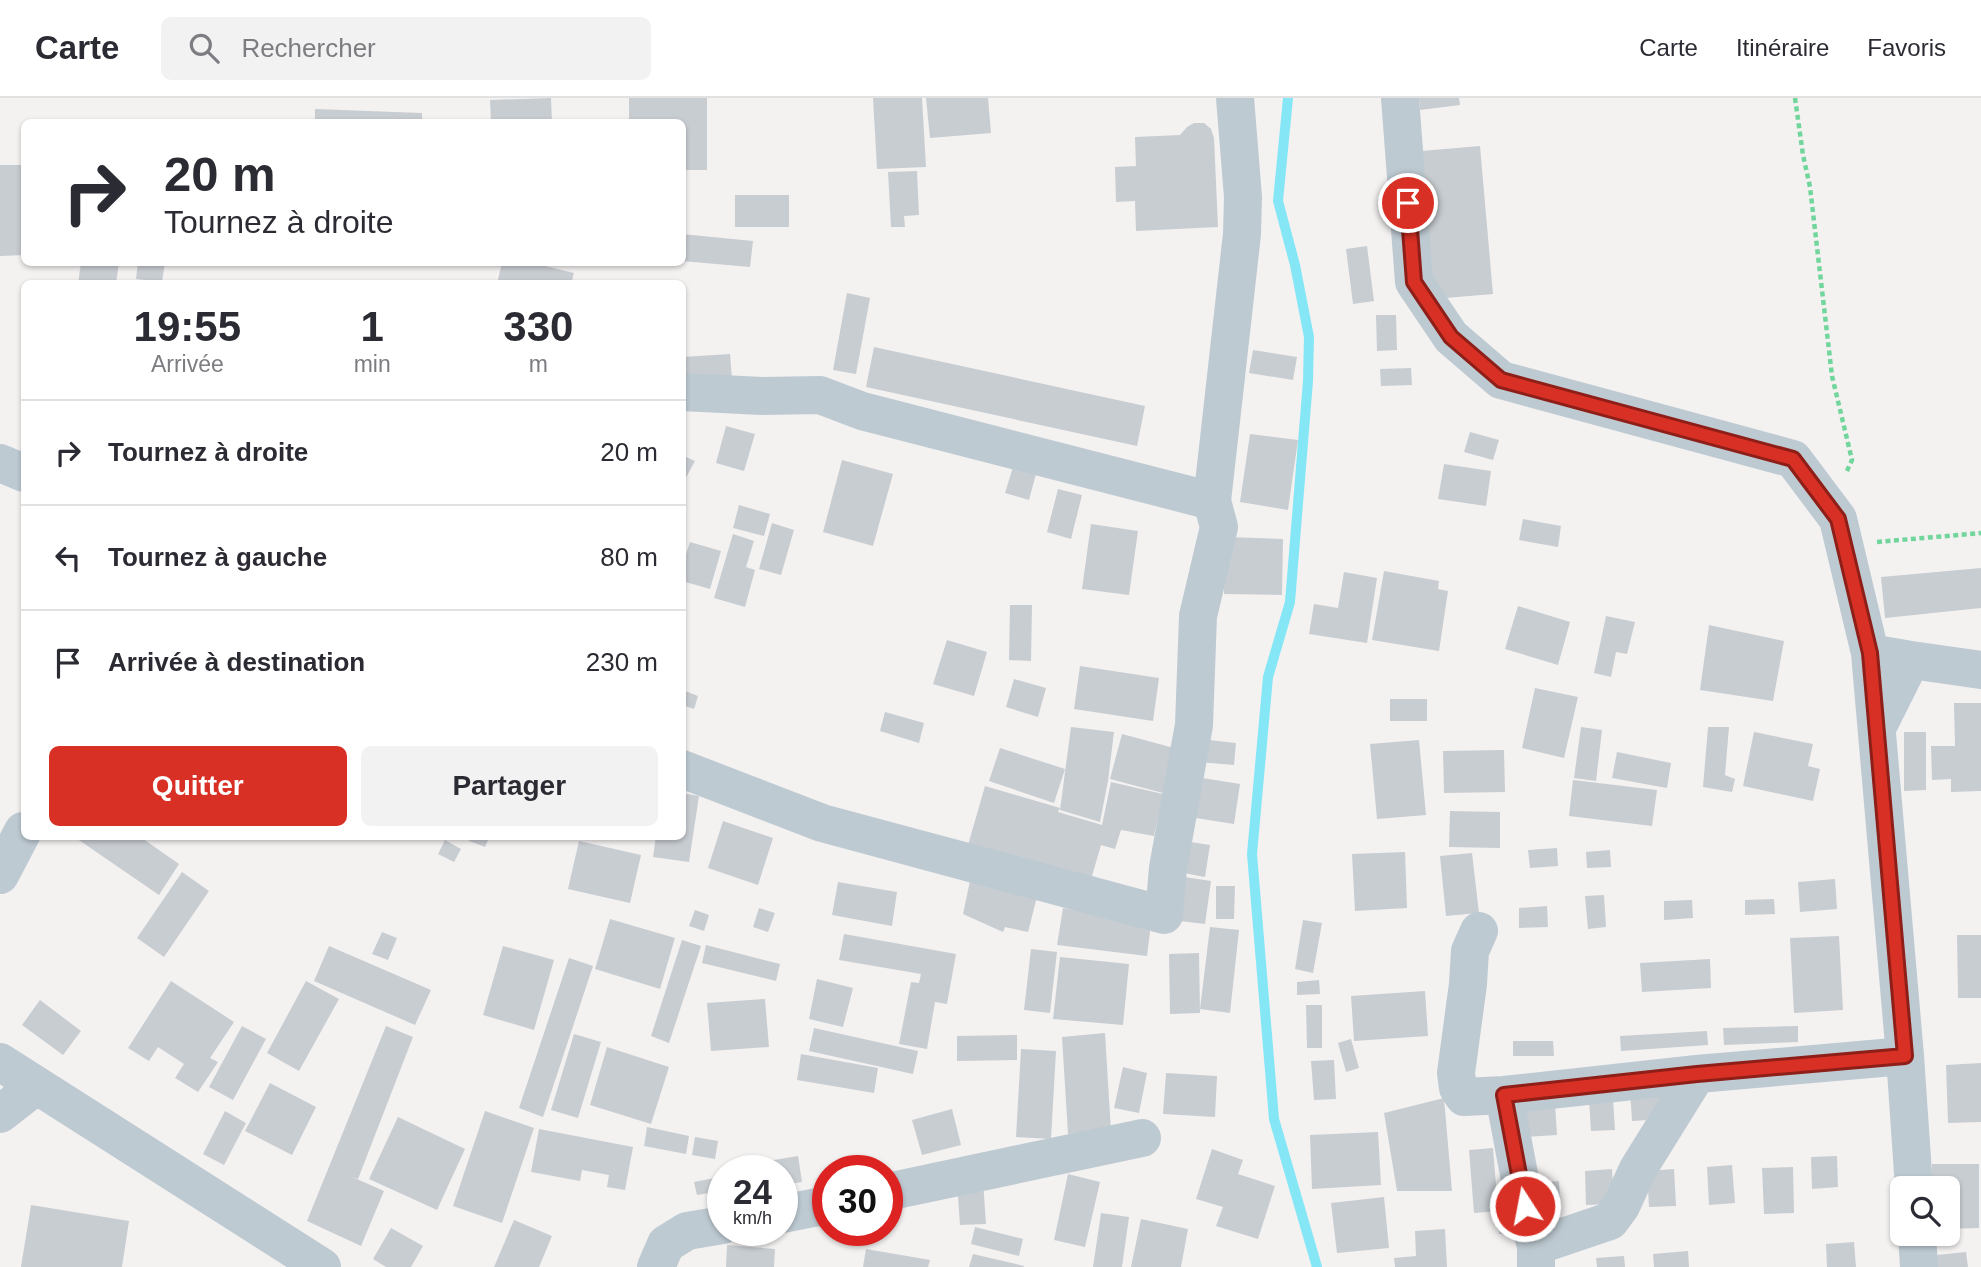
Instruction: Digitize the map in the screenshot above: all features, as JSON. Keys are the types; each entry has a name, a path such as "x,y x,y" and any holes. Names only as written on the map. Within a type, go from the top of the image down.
{"street":[{"path":"686,771 822,823 1164,915 1168,868 1194,725 1198,616 1219,527 1212,500 1242,234 1243,197 1235,98"},
{"path":"1401,98 1414,282 1451,337 1501,380 1793,459 1838,519 1870,653 1913,1176"},
{"path":"686,392 762,396 820,395 862,411 1212,500"},
{"path":"0,463 21,472"},
{"path":"1870,653 1981,670"},
{"path":"1877,728 1912,660"},
{"path":"0,875 21,835"},
{"path":"1479,931 1470,951 1456,1073 1458,1088 1464,1097 1905,1056"},
{"path":"0,1062 322,1267"},
{"path":"1504,1095 1536,1256 1610,1221 1638,1169 1697,1074"},
{"path":"0,1114 36,1086"},
{"path":"903,1189 1142,1138"},
{"path":"656,1267 666,1244 687,1231 707,1228"},
{"path":"1918,1246 1919,1267"}],"path":[{"path":"1796,98 1803,155 1811,187 1832,376 1852,460 1843,478 1838,519 1876,542 1981,533"}],"building":[{"path":"551,98 552,119 491,119 490,100"},
{"path":"629,98 707,98 707,170 686,170 686,119 629,119"},
{"path":"873,98 922,98 926,167 877,169"},
{"path":"926,98 988,98 991,133 930,138"},
{"path":"1419,98 1459,98 1460,105 1420,110"},
{"path":"315,109 422,113 422,119 315,119"},
{"path":"1194,123 1204,123 1211,129 1214,138 1218,227 1136,231 1135,201 1116,202 1115,167 1136,166 1135,137 1180,135"},
{"path":"1480,146 1493,294 1434,299 1421,151"},
{"path":"0,165 21,165 21,255 0,256"},
{"path":"917,171 919,215 904,216 905,227 891,227 888,172"},
{"path":"735,195 789,195 789,227 735,227"},
{"path":"686,234 753,241 750,267 686,261"},
{"path":"1367,246 1374,301 1353,304 1346,249"},
{"path":"80,266 118,266 117,280 79,280"},
{"path":"138,266 164,266 162,280 136,279"},
{"path":"501,266 545,266 574,273 572,280 498,280"},
{"path":"847,293 870,298 856,374 833,370"},
{"path":"1376,315 1396,315 1397,350 1377,351"},
{"path":"874,347 1145,406 1137,446 866,387"},
{"path":"1253,350 1297,357 1293,380 1249,373"},
{"path":"730,354 732,378 686,382 686,357"},
{"path":"1411,368 1412,385 1381,386 1380,369"},
{"path":"726,426 755,434 744,471 716,463"},
{"path":"1470,432 1499,440 1493,460 1464,452"},
{"path":"1250,434 1298,440 1288,510 1240,502"},
{"path":"686,457 695,461 686,478"},
{"path":"842,460 893,474 873,546 823,532"},
{"path":"1444,464 1491,471 1486,506 1438,499"},
{"path":"1013,467 1036,474 1029,500 1005,493"},
{"path":"1058,489 1082,495 1071,539 1047,532"},
{"path":"739,505 770,514 764,536 733,528"},
{"path":"1523,519 1561,526 1558,547 1519,540"},
{"path":"772,523 794,530 781,575 759,569"},
{"path":"1091,524 1138,531 1129,595 1082,589"},
{"path":"733,534 754,541 746,567 755,570 745,607 714,598"},
{"path":"1225,537 1283,539 1282,595 1224,594"},
{"path":"690,542 721,551 710,589 686,582 686,554"},
{"path":"1981,568 1981,608 1885,618 1881,577"},
{"path":"1384,571 1439,581 1438,589 1448,591 1439,651 1372,640"},
{"path":"1344,572 1377,578 1367,643 1309,634 1314,604 1338,608"},
{"path":"1010,605 1032,605 1031,661 1009,660"},
{"path":"1518,606 1570,622 1558,665 1505,649"},
{"path":"1606,616 1635,622 1627,654 1616,652 1611,677 1594,673"},
{"path":"1709,625 1784,641 1773,701 1700,690"},
{"path":"947,640 987,652 974,696 933,684"},
{"path":"1080,666 1159,678 1153,721 1074,709"},
{"path":"1014,679 1046,688 1038,717 1006,707"},
{"path":"1535,688 1578,697 1564,758 1522,748"},
{"path":"686,691 698,696 694,709 686,706"},
{"path":"1390,699 1427,699 1427,721 1390,721"},
{"path":"1954,703 1981,703 1981,791 1951,792 1951,779 1932,780 1931,746 1955,746"},
{"path":"885,712 924,723 919,743 880,731"},
{"path":"1071,727 1114,732 1100,822 1060,810"},
{"path":"1581,727 1602,730 1596,781 1574,778"},
{"path":"1708,727 1729,727 1725,775 1735,779 1732,792 1703,787"},
{"path":"1754,732 1813,744 1808,766 1820,769 1813,801 1743,786"},
{"path":"1904,732 1926,732 1926,790 1904,791"},
{"path":"1122,734 1174,748 1163,793 1110,779"},
{"path":"1200,739 1236,743 1234,765 1198,762"},
{"path":"1419,740 1426,815 1377,819 1370,744"},
{"path":"1000,748 1065,769 1054,803 989,781"},
{"path":"1504,750 1505,792 1444,793 1443,751"},
{"path":"1617,752 1671,763 1667,788 1612,778"},
{"path":"1190,776 1240,784 1234,824 1183,816"},
{"path":"1573,780 1657,790 1652,826 1569,816"},
{"path":"1111,782 1163,794 1154,836 1121,830 1115,849 1101,845 1088,890 968,845 985,786 1060,808 1058,812 1102,825"},
{"path":"686,794 699,796 689,862 653,857 655,840 686,840"},
{"path":"1450,811 1500,812 1500,848 1449,847"},
{"path":"723,821 773,838 758,885 708,868"},
{"path":"79,840 145,840 179,864 159,895"},
{"path":"445,840 461,849 454,862 438,854"},
{"path":"469,840 488,840 485,847"},
{"path":"1178,840 1210,845 1205,877 1173,871"},
{"path":"579,841 641,855 630,903 568,889"},
{"path":"1557,848 1558,866 1530,868 1528,850"},
{"path":"1610,850 1611,867 1587,868 1586,852"},
{"path":"1405,852 1407,908 1355,911 1352,854"},
{"path":"1472,853 1479,913 1446,916 1440,856"},
{"path":"182,872 209,891 164,957 137,938"},
{"path":"971,876 1038,893 1028,932 1005,927 1003,932 963,914"},
{"path":"1185,877 1211,881 1205,924 1180,921"},
{"path":"1835,879 1837,909 1800,912 1798,882"},
{"path":"838,882 897,892 892,926 832,915"},
{"path":"1216,886 1235,886 1234,919 1216,919"},
{"path":"1604,895 1606,927 1588,929 1585,896"},
{"path":"1774,899 1775,914 1745,915 1745,900"},
{"path":"1692,900 1693,918 1664,920 1664,901"},
{"path":"1547,906 1548,927 1519,928 1519,908"},
{"path":"759,908 775,913 768,932 753,927"},
{"path":"1063,908 1151,924 1147,956 1057,945"},
{"path":"695,910 709,915 704,931 689,926"},
{"path":"610,919 675,938 660,989 595,969"},
{"path":"1303,920 1322,923 1313,973 1295,969"},
{"path":"1210,927 1239,930 1230,1013 1200,1009"},
{"path":"382,932 397,938 388,960 372,954"},
{"path":"844,934 956,954 947,1004 935,1002 927,1049 899,1044 911,982 919,983 921,974 839,960"},
{"path":"1957,935 1981,935 1981,998 1958,998"},
{"path":"1839,936 1843,1010 1794,1013 1790,938"},
{"path":"682,940 701,946 669,1043 651,1036"},
{"path":"706,945 780,964 776,981 702,963"},
{"path":"329,946 431,990 415,1025 314,981"},
{"path":"503,946 554,960 534,1030 483,1015"},
{"path":"1031,949 1057,952 1050,1013 1024,1010"},
{"path":"1199,953 1200,1013 1170,1014 1169,954"},
{"path":"1060,957 1129,964 1123,1025 1053,1019"},
{"path":"569,958 593,966 543,1117 519,1108"},
{"path":"1710,959 1711,988 1642,992 1640,963"},
{"path":"817,979 853,988 843,1027 809,1019"},
{"path":"1319,980 1320,994 1297,995 1297,982"},
{"path":"171,981 234,1022 210,1058 218,1062 198,1092 175,1078 184,1064 158,1047 149,1061 128,1048"},
{"path":"306,981 339,999 299,1071 267,1053"},
{"path":"1425,991 1428,1036 1354,1041 1351,996"},
{"path":"765,999 769,1047 711,1051 707,1003"},
{"path":"40,1000 81,1031 63,1055 22,1025"},
{"path":"1306,1005 1322,1005 1322,1048 1307,1048"},
{"path":"242,1026 266,1039 233,1100 209,1087"},
{"path":"386,1026 413,1037 358,1179 350,1176 384,1191 361,1246 307,1221"},
{"path":"1798,1026 1798,1042 1724,1045 1723,1028"},
{"path":"814,1028 918,1051 913,1074 809,1051"},
{"path":"1707,1031 1708,1045 1621,1051 1620,1036"},
{"path":"1105,1033 1111,1131 1068,1134 1062,1037"},
{"path":"574,1034 601,1042 578,1118 551,1110"},
{"path":"1017,1035 1017,1060 957,1061 957,1036"},
{"path":"1351,1039 1359,1068 1346,1072 1338,1043"},
{"path":"1513,1041 1553,1041 1554,1056 1513,1056"},
{"path":"607,1047 669,1067 651,1124 590,1105"},
{"path":"1021,1049 1056,1051 1051,1139 1016,1137"},
{"path":"801,1054 878,1068 874,1093 797,1080"},
{"path":"1334,1060 1336,1099 1314,1100 1311,1061"},
{"path":"1981,1063 1981,1122 1948,1123 1946,1065"},
{"path":"1123,1067 1147,1073 1139,1113 1114,1108"},
{"path":"1166,1073 1217,1076 1215,1117 1163,1114"},
{"path":"270,1083 316,1107 292,1155 245,1131"},
{"path":"1662,1087 1664,1119 1632,1121 1630,1090"},
{"path":"1444,1098 1452,1191 1397,1191 1384,1113"},
{"path":"1613,1099 1615,1130 1591,1131 1589,1100"},
{"path":"1555,1104 1557,1135 1523,1137 1521,1105"},
{"path":"952,1109 961,1145 922,1155 912,1120"},
{"path":"225,1111 246,1123 224,1165 203,1154"},
{"path":"485,1111 534,1128 502,1223 453,1206"},
{"path":"398,1117 465,1149 437,1210 369,1179"},
{"path":"647,1127 689,1136 686,1154 644,1146"},
{"path":"539,1129 633,1147 625,1190 607,1187 609,1175 582,1170 580,1181 531,1172"},
{"path":"1378,1132 1381,1185 1312,1189 1310,1135"},
{"path":"695,1137 718,1141 716,1155 707,1155 707,1158 692,1155"},
{"path":"1493,1148 1498,1211 1474,1213 1469,1150"},
{"path":"1212,1149 1243,1160 1238,1174 1275,1186 1258,1239 1216,1226 1223,1207 1196,1199"},
{"path":"798,1156 802,1182 798,1183"},
{"path":"1837,1156 1838,1187 1812,1189 1811,1157"},
{"path":"1932,1164 1979,1164 1979,1228 1960,1229 1960,1176 1932,1176"},
{"path":"1732,1165 1735,1203 1709,1205 1707,1167"},
{"path":"1793,1167 1794,1213 1764,1214 1762,1168"},
{"path":"1612,1169 1614,1204 1586,1205 1585,1171"},
{"path":"1674,1169 1676,1206 1649,1207 1647,1171"},
{"path":"1068,1174 1100,1182 1085,1247 1054,1240"},
{"path":"707,1180 707,1193 697,1195 694,1182"},
{"path":"983,1181 986,1224 960,1225 957,1183"},
{"path":"1559,1181 1561,1214 1537,1215 1535,1183"},
{"path":"1384,1197 1389,1248 1337,1253 1331,1203"},
{"path":"31,1205 129,1221 122,1267 21,1267"},
{"path":"1101,1213 1129,1217 1122,1267 1093,1267"},
{"path":"1498,1216 1515,1216 1515,1234 1499,1234"},
{"path":"1141,1219 1188,1229 1181,1267 1131,1267"},
{"path":"514,1220 552,1236 539,1267 494,1267"},
{"path":"975,1227 1023,1239 1019,1256 971,1244"},
{"path":"391,1228 423,1246 411,1267 386,1267 373,1259"},
{"path":"1445,1229 1447,1267 1395,1267 1394,1258 1416,1256 1415,1231"},
{"path":"1854,1242 1856,1267 1827,1267 1826,1244"},
{"path":"727,1246 775,1249 774,1267 726,1267"},
{"path":"866,1249 930,1260 928,1267 863,1267"},
{"path":"1688,1251 1689,1267 1654,1267 1653,1254"},
{"path":"1966,1252 1968,1267 1927,1267 1926,1256"},
{"path":"973,1254 1024,1266 1024,1267 969,1267"},
{"path":"1624,1256 1625,1267 1597,1267 1596,1258"}],"waterway":[{"path":"1288,98 1278,201 1295,265 1309,337 1308,381 1290,602 1268,677 1252,854 1274,1119 1317,1267"}],"route":[{"path":"1408,203 1414,282 1451,337 1501,380 1793,459 1838,519 1870,653 1905,1056 1697,1074 1504,1095 1525,1206"}]}
